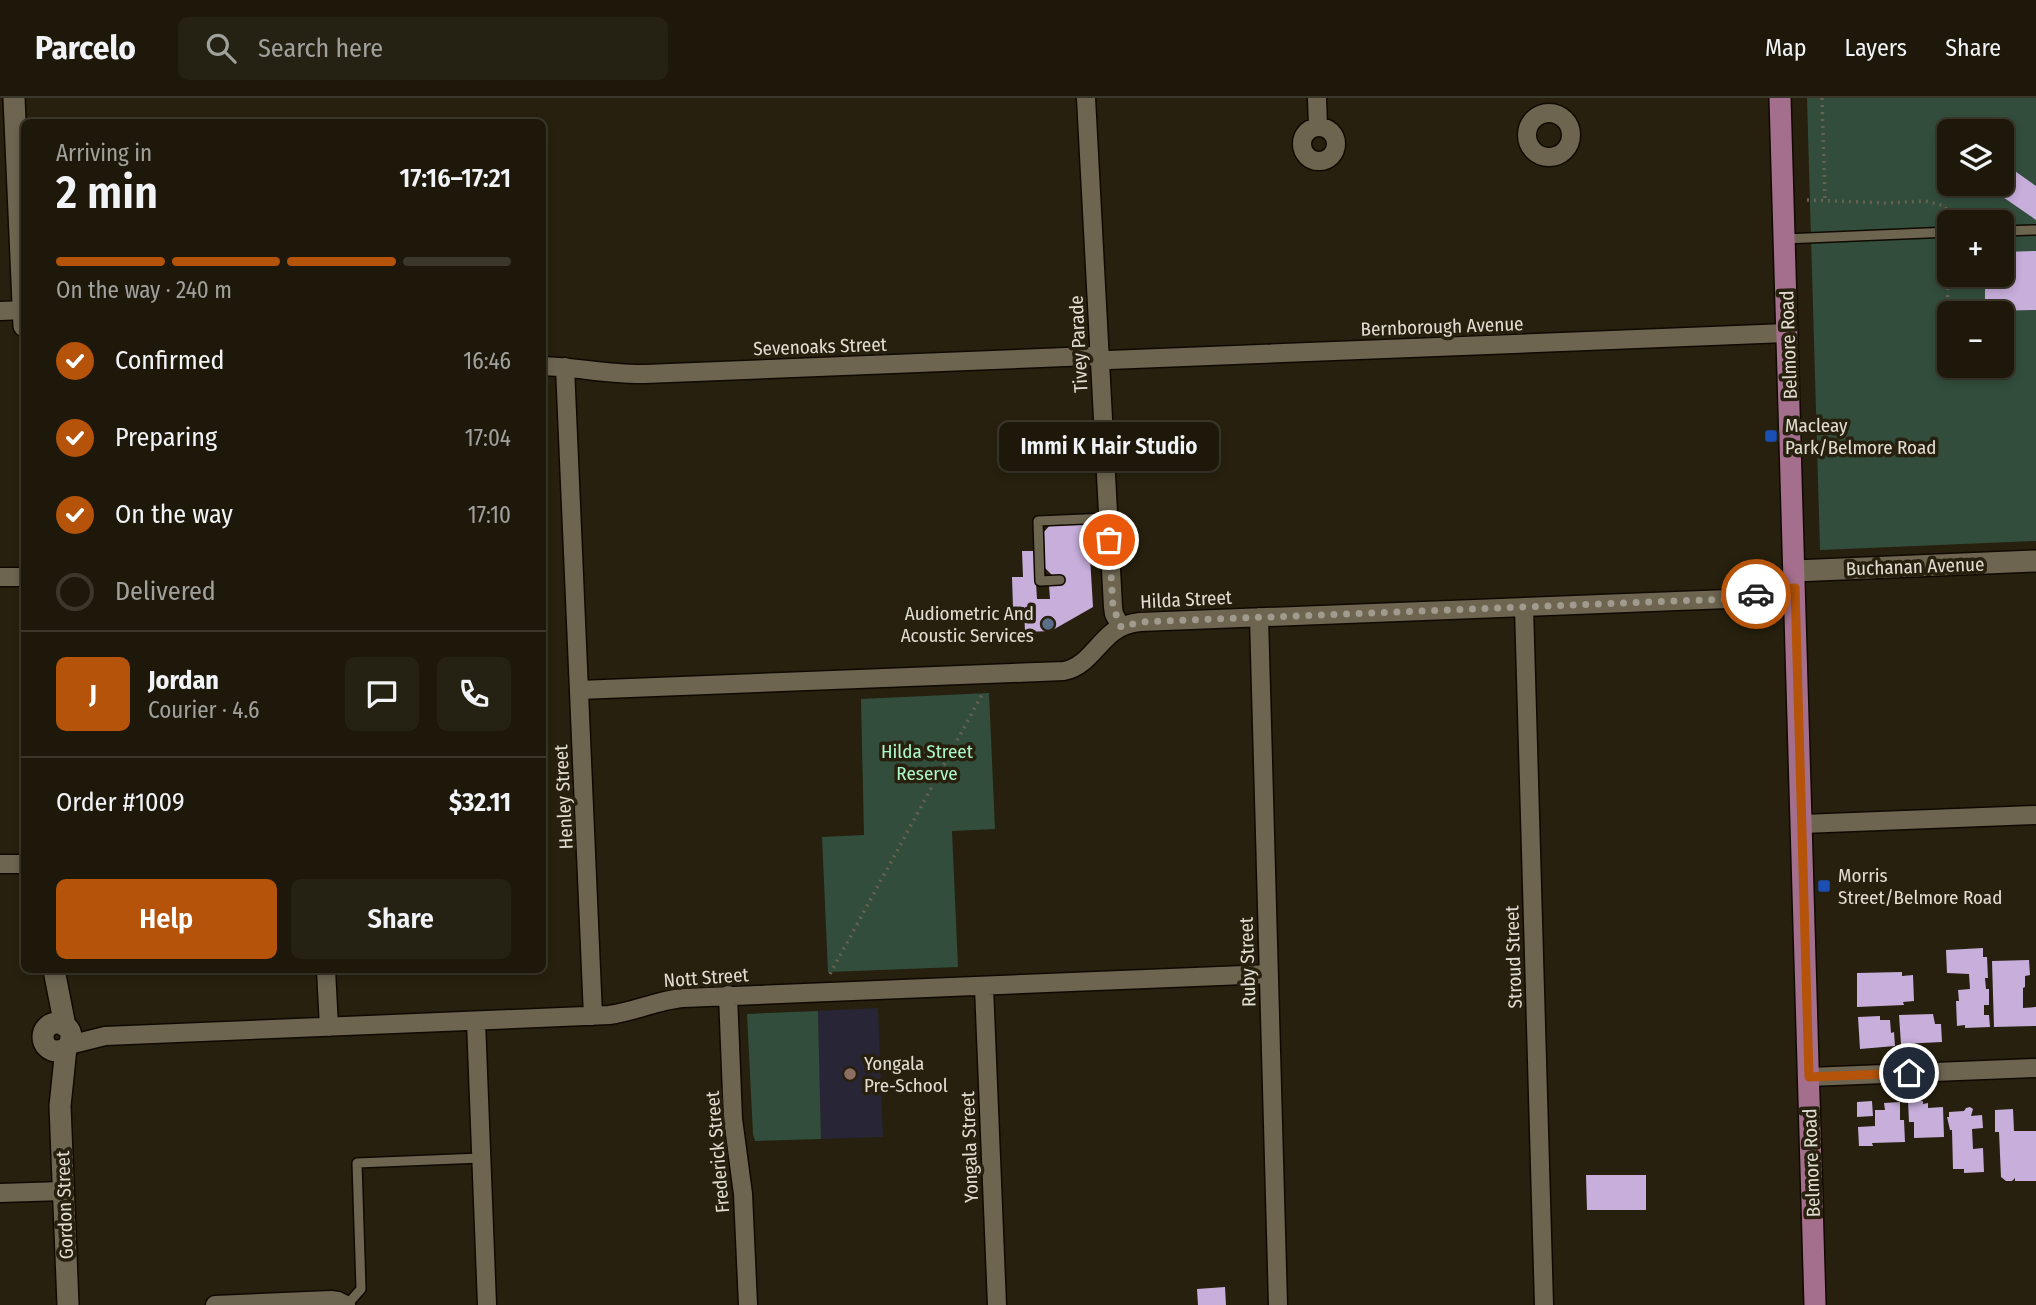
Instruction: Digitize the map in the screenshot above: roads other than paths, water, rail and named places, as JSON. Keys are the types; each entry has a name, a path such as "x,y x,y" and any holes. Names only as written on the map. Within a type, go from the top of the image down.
{"main road":[{"name":"Belmore Road","path":"1780,98 1815,1305"}],"street":[{"path":"14,98 21,246"},
{"name":"Tivey Parade","path":"1086,98 1113,607 1121,627"},
{"path":"1317,98 1318,127"},
{"path":"0,311 21,310"},
{"name":"Bernborough Avenue","path":"1099,358 1109,360 1787,334"},
{"name":"Sevenoaks Street","path":"546,366 622,375 1090,356 1099,358"},
{"name":"Henley Street","path":"565,367 593,1016"},
{"name":"Buchanan Avenue","path":"1795,587 2036,561"},
{"path":"0,577 21,576"},
{"name":"Hilda Street","path":"579,691 1064,671 1079,665 1121,627 1140,622 1728,599 1795,587"},
{"name":"Stroud Street","path":"1524,607 1544,1305"},
{"name":"Ruby Street","path":"1259,617 1278,1305"},
{"path":"1802,824 2036,814"},
{"path":"0,864 21,864"},
{"name":"Gordon Street","path":"54,973 60,1037 68,1305"},
{"path":"326,973 329,1027"},
{"name":"Nott Street","path":"60,1037 593,1016 619,1013 668,999 728,995 1269,974"},
{"name":"Yongala Street","path":"984,987 997,1305"},
{"name":"Frederick Street","path":"728,995 733,1119 743,1194 748,1305"},
{"path":"476,1021 487,1305"},
{"path":"1809,1077 2036,1068"},
{"path":"0,1193 63,1191"},
{"path":"215,1305 331,1300 346,1305"}],"lane":[{"path":"2014,231 2036,230"},
{"path":"1784,239 1937,233"},
{"path":"1060,580 1040,580 1038,521 1108,518"},
{"path":"346,1305 361,1289 357,1163 481,1158"}],"place":[{"name":"Macleay Park/Belmore Road","path":"1771,436"},
{"name":"Immi K Hair Studio","path":"1109,540"},
{"name":"Audiometric And Acoustic Services","path":"1048,624"},
{"name":"Morris Street/Belmore Road","path":"1824,886"},
{"name":"Yongala Pre-School","path":"850,1074"}],"park label":[{"name":"Hilda Street Reserve","path":"927,762"}]}
